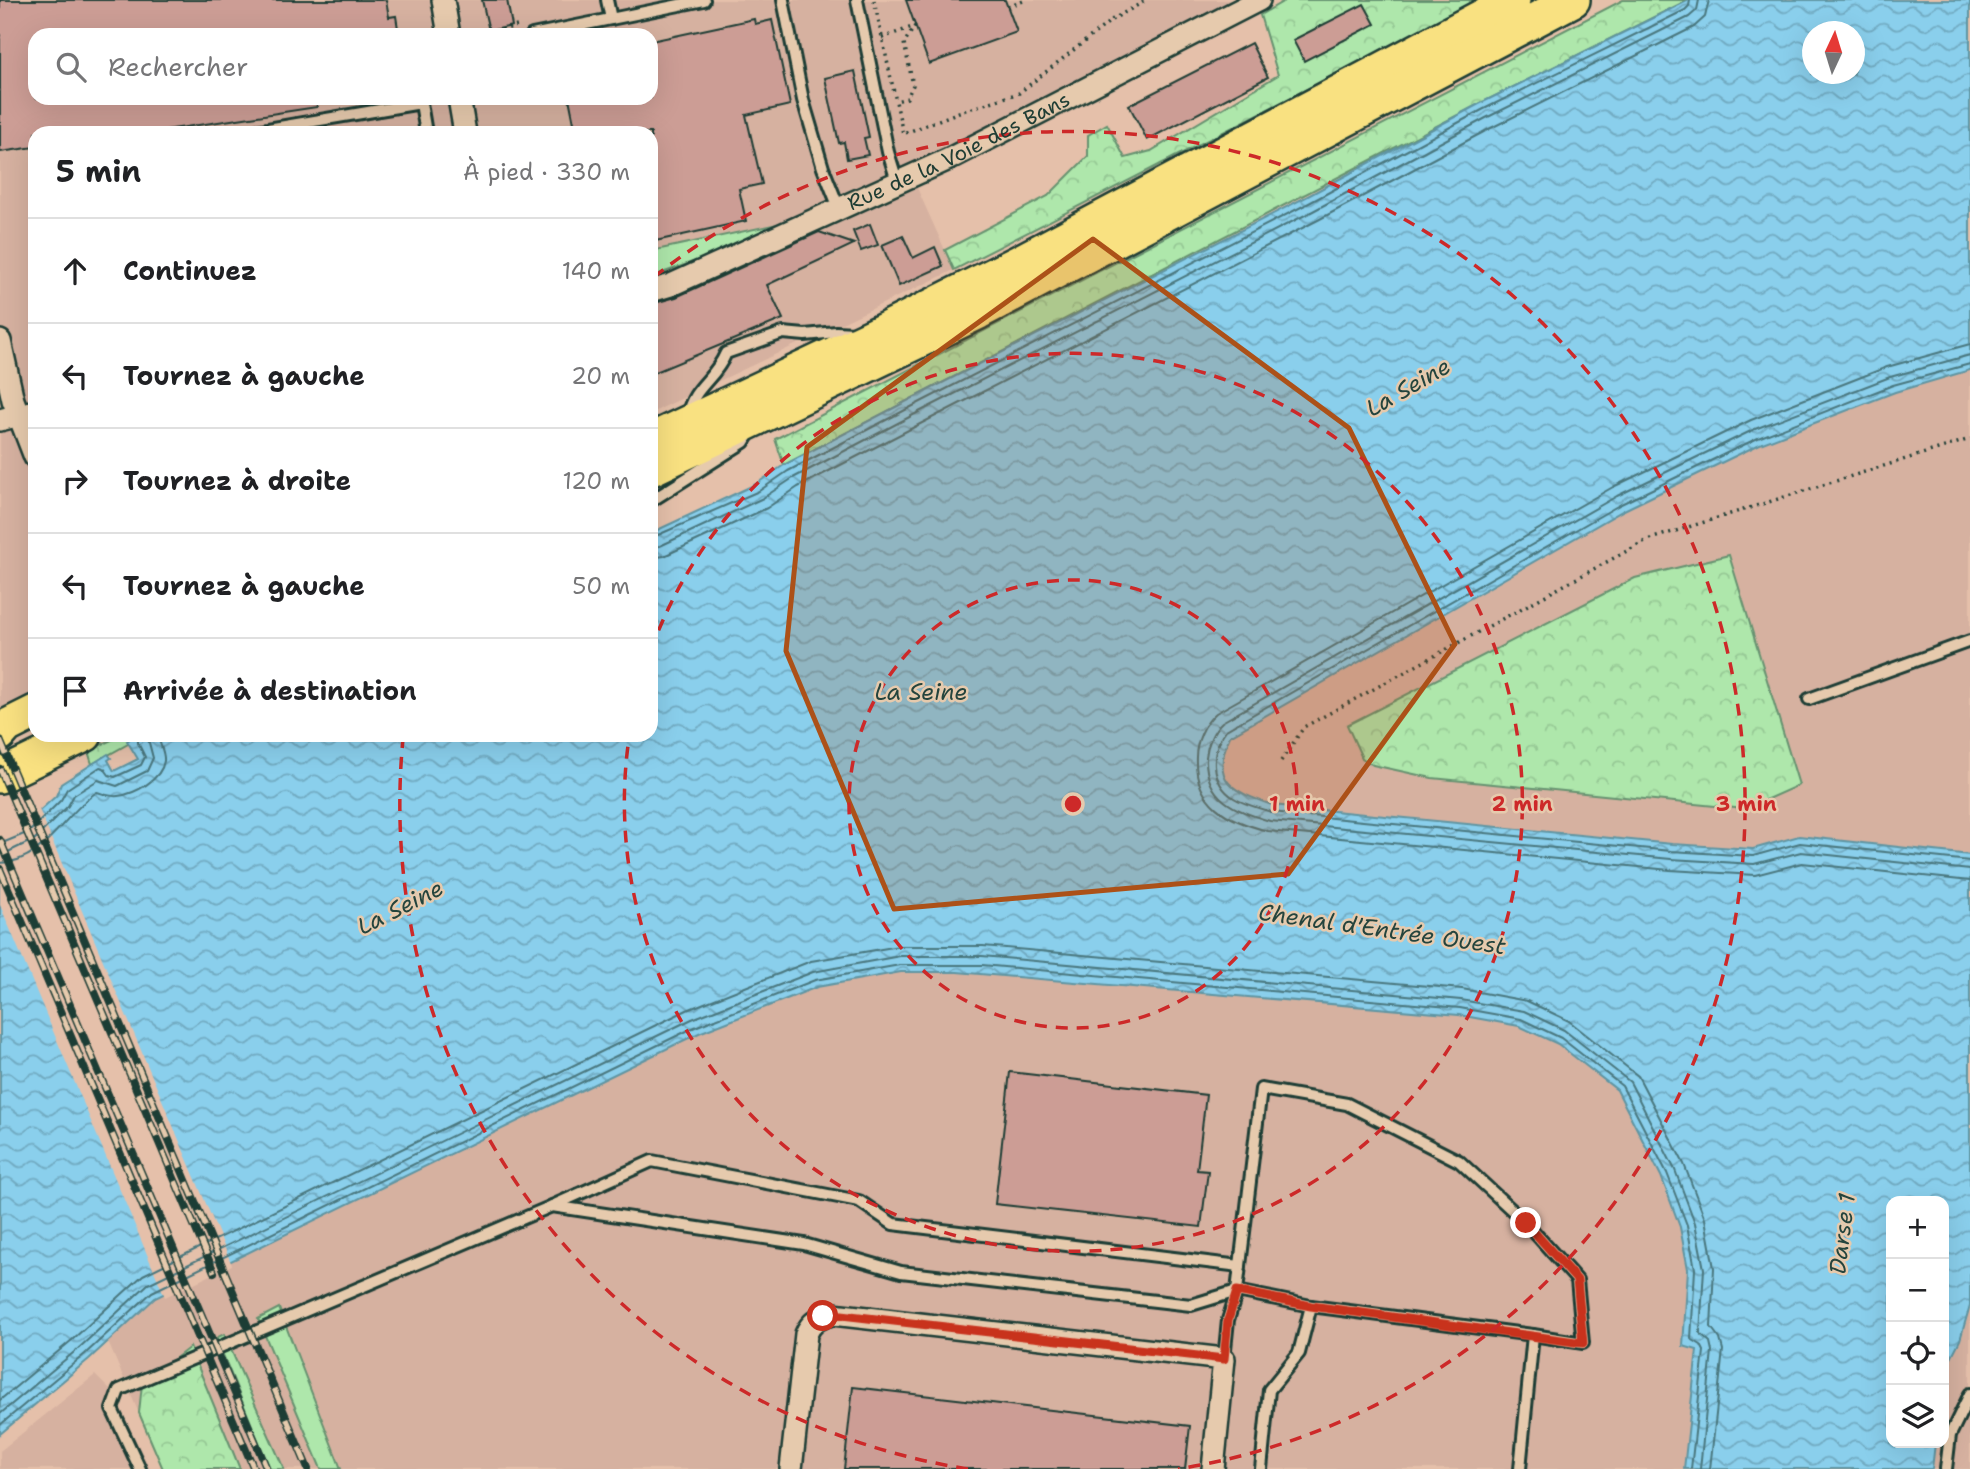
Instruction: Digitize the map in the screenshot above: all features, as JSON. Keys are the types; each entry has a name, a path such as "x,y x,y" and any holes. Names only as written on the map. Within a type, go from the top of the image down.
{"main road":[{"path":"658,437 874,335 1019,262 1513,0"},
{"path":"658,466 979,312 1573,0"},
{"path":"0,734 7,726 28,716"},
{"path":"0,744 28,731"},
{"path":"0,776 70,742"}],"street":[{"path":"443,0 448,28"},
{"name":"Rue de la Voie des Bans","path":"658,289 949,159 1259,0"},
{"path":"460,105 464,126"},
{"path":"0,341 13,400 28,440"},
{"path":"791,1469 806,1334 815,1321 833,1314 1224,1359 1213,1469"}],"lane":[{"path":"607,0 611,19"},
{"path":"566,28 704,0"},
{"path":"783,0 803,100 823,168 839,208"},
{"path":"857,0 888,152 897,181"},
{"path":"285,126 409,105"},
{"path":"421,105 425,126"},
{"path":"686,423 695,393 720,368 726,353 783,333 805,335 836,332 874,335"},
{"path":"658,496 744,442 756,420"},
{"path":"1809,699 1970,640"},
{"path":"552,1206 804,1244 901,1272 1191,1305 1237,1291 1311,1306 1583,1343 1577,1280 1526,1223 1459,1161 1347,1104 1261,1089 1237,1291 1228,1320 1224,1359"},
{"path":"139,1469 113,1409 119,1390 652,1161 859,1201 893,1224 1240,1265"},
{"path":"1261,1469 1269,1390 1299,1353 1311,1306"},
{"path":"1520,1469 1534,1335"},
{"path":"1946,1469 1950,1435 1970,1394"}],"path":[{"path":"874,0 902,134 1019,93 1113,19 1147,0"},
{"path":"1008,7 1026,0"},
{"path":"882,38 915,26 904,43 913,85 907,98 896,101"},
{"path":"1281,761 1304,727 1647,540 1970,439"}],"highlighted area":[{"path":"1093,239 1349,428 1455,644 1288,874 894,909 786,651 807,447"}],"shaded area":[{"path":"0,0 1236,0 908,168 954,270 658,410 658,126 28,126 28,706 0,717"},
{"path":"1970,370 1970,855 1799,836 1753,849 1671,844 1272,805 1238,793 1227,783 1222,769 1222,753 1230,736 1624,510 1760,444 1895,392"},
{"path":"901,972 982,972 1459,1015 1519,1026 1558,1044 1617,1090 1661,1176 1680,1227 1688,1269 1683,1346 1697,1350 1684,1469 163,1469 108,1342 155,1298 699,1033 817,987"},
{"path":"1970,1305 1970,1469 1932,1469 1934,1448 1949,1448 1949,1361 1960,1340"},
{"path":"95,1375 111,1391 150,1469 0,1469 0,1451"}],"green space":[{"path":"1286,0 1481,0 954,270 945,250 1048,196 1088,156 1088,135 1107,124 1125,158 1151,151 1278,75 1260,15"},
{"path":"1623,0 1688,0 1479,104 784,465 775,439"},
{"path":"778,224 729,249 658,274 658,250"},
{"path":"1729,555 1799,785 1745,809 1432,778 1373,765 1362,758 1347,725 1635,578"},
{"path":"107,742 131,742 92,764 88,751"},
{"path":"279,1308 341,1469 321,1469 258,1319"},
{"path":"224,1334 284,1469 270,1469 216,1338"},
{"path":"190,1347 240,1469 163,1469 139,1413 142,1384"}],"water":[{"name":"La Seine","path":"1689,0 1970,0 1970,370 1895,392 1760,444 1624,510 1230,736 1222,764 1228,782 1236,789 1272,805 1672,844 1753,849 1799,836 1970,855 1970,1305 1960,1340 1949,1361 1949,1196 1886,1196 1886,1448 1934,1448 1932,1469 1684,1469 1697,1350 1683,1346 1688,1269 1680,1227 1661,1176 1617,1090 1558,1044 1519,1026 1459,1015 957,972 901,972 817,987 699,1033 155,1298 89,1359 0,1434 0,838 25,824 56,796 61,784 108,754 114,771 138,759 128,742 658,742 658,530 756,484 784,465 1306,197 1479,104"}],"pier":[{"path":"38,807 232,1265 165,1297 0,905 0,834 21,824"}],"building":[{"path":"0,0 386,0 389,17 396,16 398,28 28,28 28,105 317,107 192,126 28,126 28,148 0,152"},
{"path":"482,0 507,0 512,26 488,28"},
{"path":"906,0 1005,0 1017,32 929,64"},
{"path":"1364,4 1375,24 1304,61 1293,40"},
{"path":"754,19 755,24 772,20 790,105 746,115 762,184 739,189 746,221 658,240 658,126 575,126 570,105 658,105 658,40"},
{"path":"1251,43 1268,77 1147,140 1129,105"},
{"path":"855,71 869,137 864,138 868,155 847,159 844,142 839,143 825,78"},
{"path":"870,224 878,245 861,251 853,231"},
{"path":"819,232 854,244 767,285 783,319 658,371 658,302 676,297"},
{"path":"903,236 913,258 935,247 943,266 899,286 882,245"},
{"path":"1010,1072 1206,1095 1197,1170 1208,1171 1201,1227 995,1204"},
{"path":"853,1387 1190,1426 1185,1469 844,1469"}],"railway":[{"path":"0,740 308,1469"},
{"path":"0,769 214,1272"},
{"path":"0,840 267,1469"},
{"path":"0,869 254,1469"}],"route":[{"path":"823,1316 833,1314 1224,1359 1228,1320 1237,1291 1311,1306 1583,1343 1577,1280 1526,1223"}],"water label":[{"name":"Chenal d'Entrée Ouest","path":"1382,929"},
{"name":"Darse 1","path":"1842,1234"}]}
